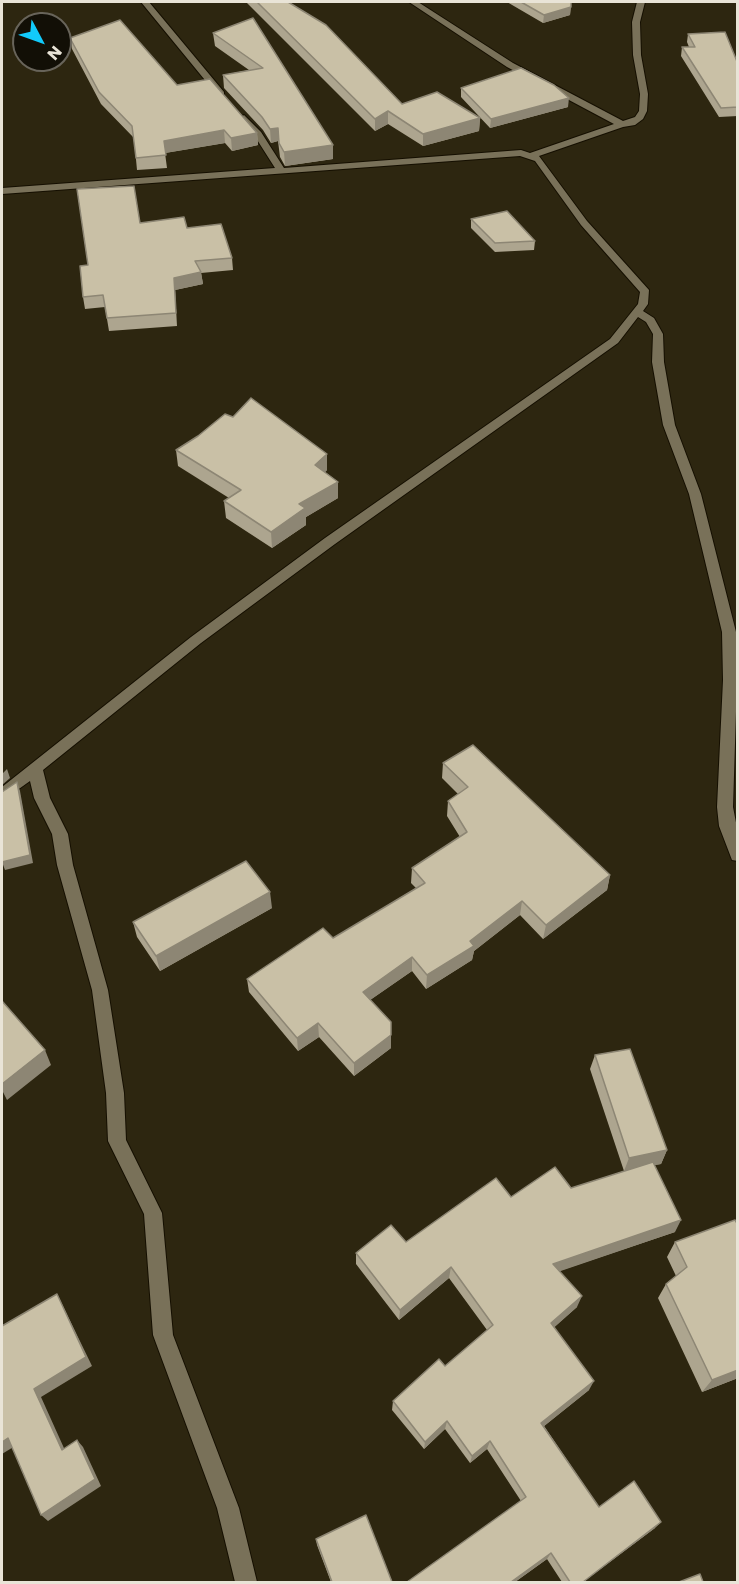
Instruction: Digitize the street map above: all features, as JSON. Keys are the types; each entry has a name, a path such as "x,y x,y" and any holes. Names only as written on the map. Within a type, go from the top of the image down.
{"street":[{"path":"146,2 227,101"},
{"path":"413,2 510,65 622,124"},
{"path":"531,156 639,119 643,111 644,94 637,56 636,22 641,2"},
{"path":"235,109 258,134 280,169"},
{"path":"2,191 280,169 370,165 507,152 538,159 584,223 645,292 643,304 638,312 614,341 560,377 253,597 2,795"},
{"path":"638,312 650,320 658,334 658,362 669,425 695,494 729,632 730,680 725,807 727,826 738,855"},
{"path":"35,768 42,798 60,834 65,865 99,990 115,1093 117,1141 153,1214 163,1335 228,1508 246,1582"}],"building":[{"path":"257,2 288,2 326,25 402,104 437,92 480,118 423,134 388,111 375,119"},
{"path":"521,2 571,2 571,7 544,15"},
{"path":"253,18 333,145 284,152 279,143 278,128 270,129 262,117 223,75 263,68 213,33"},
{"path":"120,20 177,85 210,79 257,133 231,138 224,130 164,141 166,155 136,158 132,126 99,92 72,42 72,37"},
{"path":"725,32 738,64 738,107 721,108 682,47 695,47 688,34"},
{"path":"521,68 554,85 569,98 491,119 461,88"},
{"path":"134,186 140,223 184,217 187,228 221,224 232,258 195,261 201,272 174,278 176,313 107,318 103,295 83,297 80,266 88,265 77,189"},
{"path":"507,211 535,241 495,243 471,219"},
{"path":"251,398 327,454 315,465 338,482 299,504 305,508 271,532 224,501 241,490 176,450 225,414 233,417"},
{"path":"473,745 610,875 546,925 522,901 470,941 474,946 427,975 412,957 363,992 391,1022 391,1035 354,1063 318,1023 297,1038 247,979 323,928 333,938 425,883 412,868 467,832 448,801 468,787 443,763"},
{"path":"17,782 30,855 2,862 2,792"},
{"path":"246,861 270,892 156,956 133,922"},
{"path":"2,1001 45,1050 2,1084"},
{"path":"630,1049 667,1150 629,1158 595,1055"},
{"path":"653,1162 681,1220 553,1264 582,1296 551,1323 594,1381 541,1423 599,1507 634,1481 661,1522 583,1582 570,1582 551,1553 511,1582 407,1582 526,1497 490,1441 472,1456 447,1421 425,1442 393,1401 439,1359 445,1366 493,1325 451,1267 400,1310 356,1253 391,1225 406,1242 496,1178 511,1197 555,1167 571,1188"},
{"path":"735,1220 738,1225 738,1370 712,1380 666,1284 687,1267 675,1242"},
{"path":"57,1294 86,1357 34,1389 62,1450 77,1440 95,1479 41,1515 8,1438 2,1442 2,1326"},
{"path":"366,1515 392,1582 332,1582 316,1539"},
{"path":"700,1574 703,1582 679,1582"}]}
